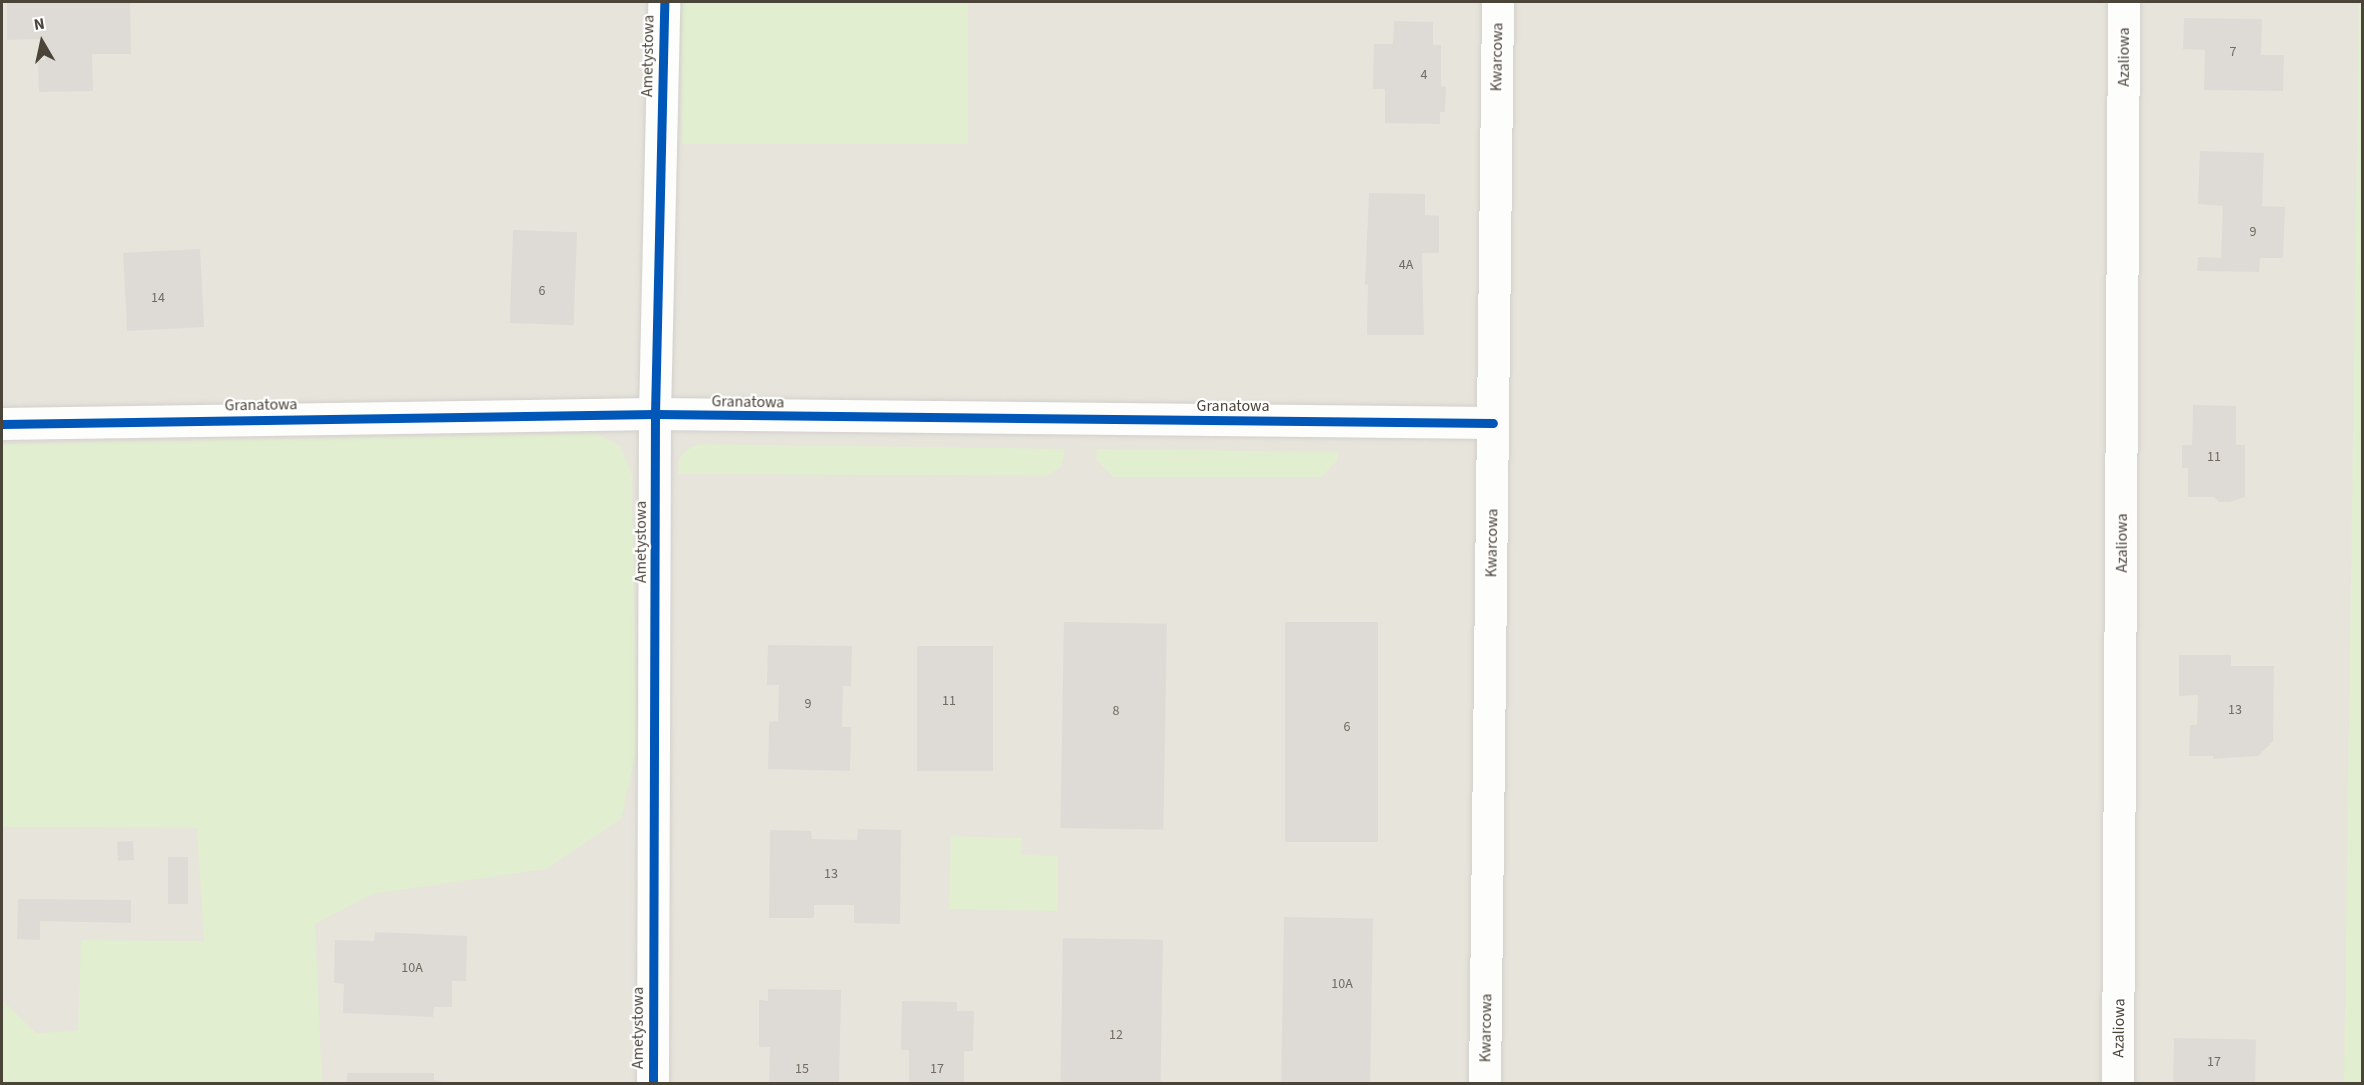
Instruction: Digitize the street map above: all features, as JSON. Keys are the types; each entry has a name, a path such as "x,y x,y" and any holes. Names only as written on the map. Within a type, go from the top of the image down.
{"street":[{"name":"Ametystowa","path":"653,1083 655,414 664,2"},
{"name":"Kwarcowa","path":"1485,1083 1498,2"},
{"name":"Azaliowa","path":"2118,1083 2124,2"},
{"name":"Granatowa","path":"2,424 655,414 1493,423"}],"shaded area":[{"path":"2,2 2359,2 2359,1084 2,1084"}],"green space":[{"path":"682,2 968,2 968,144 682,144"},
{"path":"2359,2 2362,2 2362,1083 2344,1084"},
{"path":"597,434 620,446 632,475 636,751 621,819 546,869 372,894 315,924 322,1083 2,1083 2,1000 36,1033 78,1031 81,940 204,941 197,828 2,827 2,444"},
{"path":"699,444 1065,449 1061,467 1047,476 678,474 679,459 687,450"},
{"path":"1096,449 1338,452 1337,461 1321,477 1114,477 1097,461"},
{"path":"951,836 1022,838 1021,855 1058,856 1057,911 949,909"}],"building":[{"path":"7,2 130,2 131,54 92,54 93,91 39,92 38,60 45,60 44,39 7,40"},
{"path":"2184,18 2262,19 2261,55 2284,55 2283,91 2204,90 2205,50 2183,49"},
{"path":"1394,21 1433,22 1433,45 1441,45 1441,87 1446,86 1445,112 1440,112 1440,124 1385,123 1385,89 1373,89 1374,44 1393,44"},
{"path":"2200,151 2264,153 2262,206 2285,207 2283,258 2260,258 2259,272 2197,271 2198,257 2221,258 2223,206 2198,204"},
{"path":"1369,193 1425,194 1425,215 1439,216 1439,253 1422,253 1424,335 1367,335 1368,284 1365,285"},
{"path":"513,230 577,232 574,325 510,323"},
{"path":"200,249 204,327 127,331 123,253"},
{"path":"2193,405 2236,406 2236,445 2245,445 2245,497 2230,502 2219,502 2214,497 2188,497 2188,468 2182,468 2182,445 2192,445"},
{"path":"1064,622 1167,624 1163,830 1060,828"},
{"path":"1285,622 1378,622 1378,842 1285,842"},
{"path":"768,645 852,646 851,686 843,686 842,727 851,727 850,771 768,769 769,722 778,721 779,685 767,685"},
{"path":"917,646 993,646 993,771 917,771"},
{"path":"2179,655 2231,655 2231,666 2274,666 2273,741 2258,756 2213,759 2213,756 2189,756 2190,725 2197,725 2198,695 2179,696"},
{"path":"858,829 901,830 900,924 854,923 854,905 814,905 814,918 769,918 770,830 811,831 812,839 857,840"},
{"path":"133,841 134,860 118,861 117,842"},
{"path":"168,857 188,857 188,904 168,904"},
{"path":"18,899 131,900 131,923 40,921 40,940 17,939"},
{"path":"1284,917 1373,919 1370,1084 1281,1084"},
{"path":"375,932 467,936 466,981 452,981 452,1007 434,1007 433,1017 343,1013 344,984 334,983 335,940 374,941"},
{"path":"1063,938 1163,940 1160,1084 1060,1084"},
{"path":"768,989 841,990 839,1084 769,1084 770,1047 759,1047 759,1000 768,1001"},
{"path":"902,1001 957,1002 957,1011 974,1011 973,1051 964,1051 964,1084 909,1084 909,1050 901,1050"},
{"path":"2174,1038 2256,1039 2255,1084 2173,1084"},
{"path":"347,1073 434,1073 434,1080 453,1084 347,1084"}],"cycle path":[{"path":"653,1084 655,414 664,2"},
{"path":"2,424 655,414 1493,423"}]}
